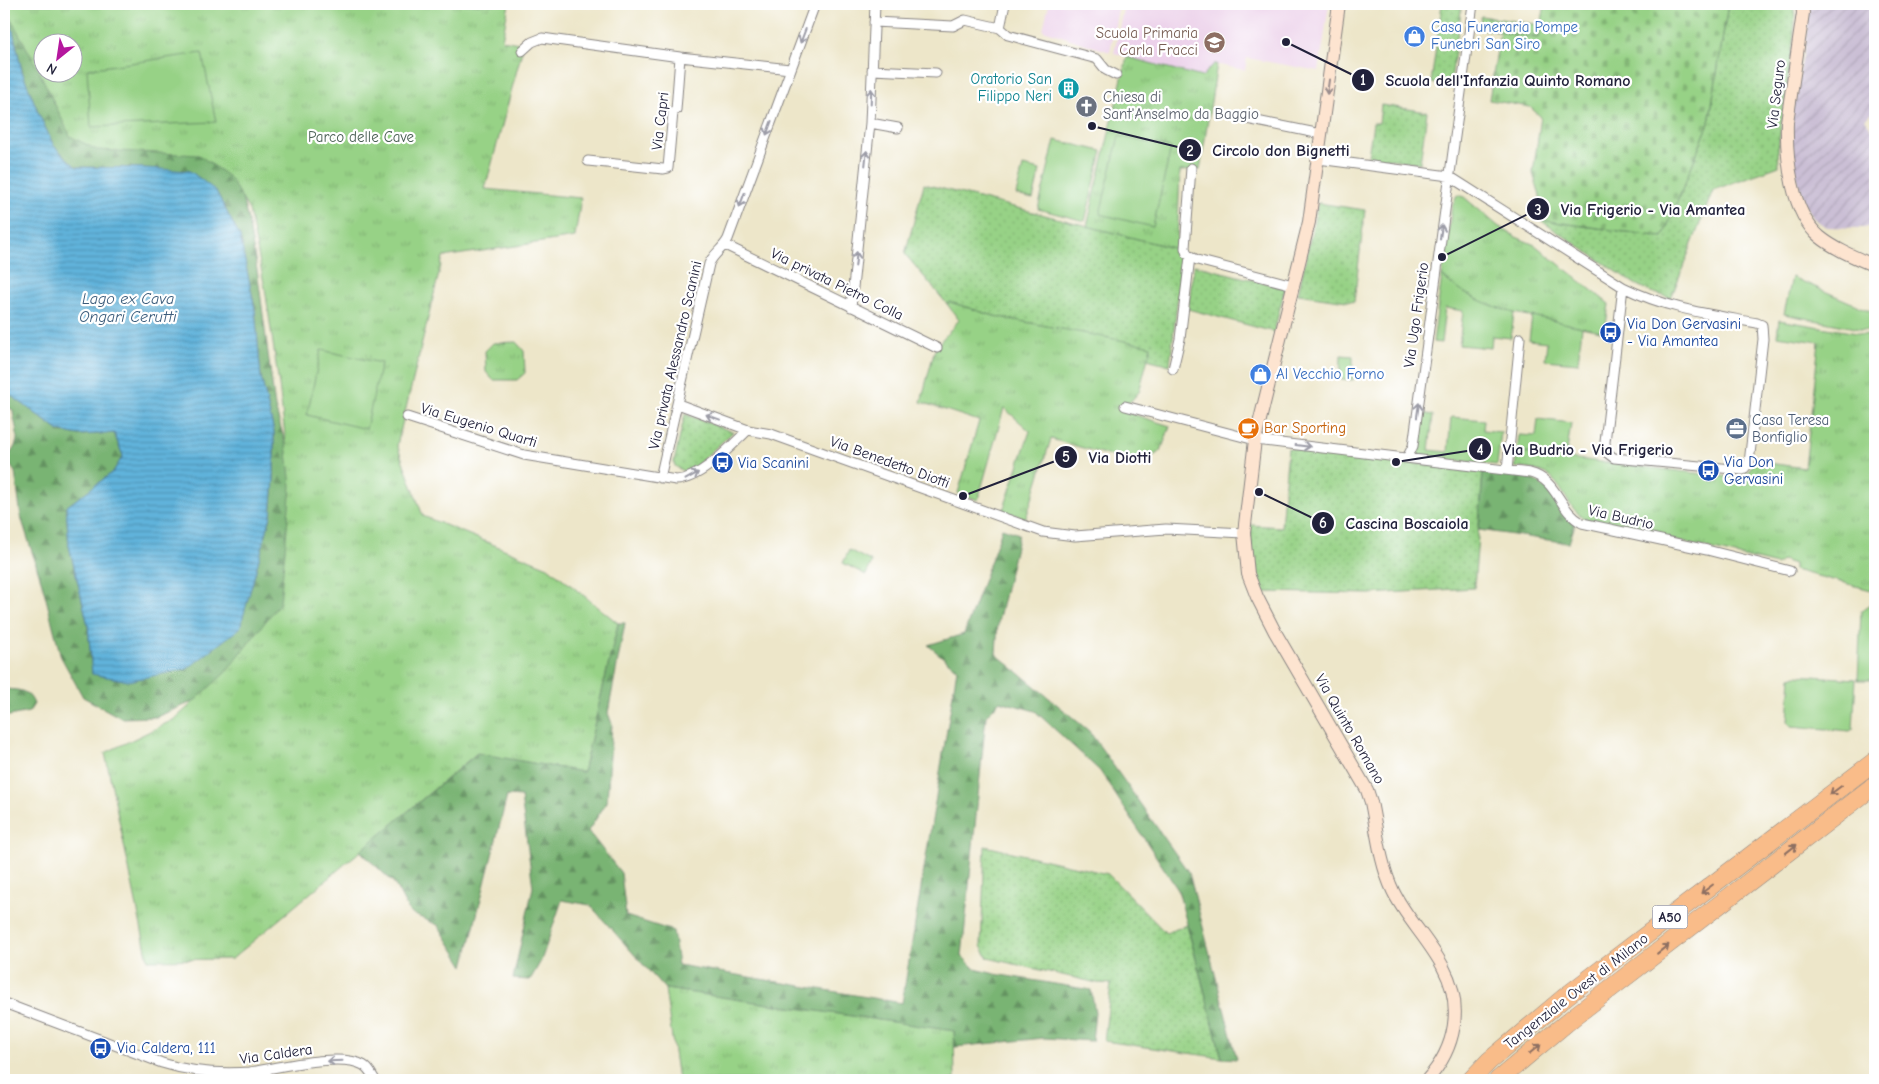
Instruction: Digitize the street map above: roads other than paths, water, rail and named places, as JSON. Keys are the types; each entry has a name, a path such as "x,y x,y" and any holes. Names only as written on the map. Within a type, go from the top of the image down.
{"highway":[{"name":"Tangenziale Ovest di Milano","path":"1471,1080 1489,1061 1565,997 1875,761"},
{"name":"Tangenziale Ovest di Milano","path":"1498,1080 1584,1009 1875,785"}],"street":[{"name":"Via privata Alessandro Scanini","path":"660,478 709,264 714,255 725,245 815,4"},
{"path":"851,307 870,122 875,4"},
{"path":"1000,28 1005,4"},
{"name":"Via Quinto Romano","path":"1339,4 1309,222 1255,440 1244,532 1248,574 1256,597 1361,777 1371,802 1387,878 1400,904 1443,967 1450,984 1455,1022 1451,1042 1445,1056 1427,1080"},
{"name":"Via Ugo Frigerio","path":"1407,458 1413,446 1473,4"},
{"name":"Via Seguro","path":"1802,4 1803,12 1787,122 1789,170 1802,212 1812,230 1831,245 1875,266"},
{"path":"874,22 953,26 966,20 1000,28 1008,35 1097,59 1106,70 1116,75"},
{"path":"522,51 532,42 542,38 680,57 790,69"},
{"name":"Via Capri","path":"588,161 668,168 674,112 676,110 680,57"},
{"path":"872,70 936,73"},
{"path":"1242,118 1322,134"},
{"path":"870,122 898,128"},
{"path":"1318,159 1449,176 1623,287 1650,300 1673,307 1757,322 1762,325 1763,339 1749,463 1743,470 1614,458 1606,452 1604,442 1623,287"},
{"path":"1174,369 1180,339 1190,257 1185,248 1191,168"},
{"name":"Via privata Pietro Colla","path":"725,245 936,348"},
{"path":"1190,257 1293,285"},
{"path":"1507,470 1520,338"},
{"name":"Via Benedetto Diotti","path":"678,404 748,430 771,434 1043,532 1075,536 1166,529 1244,532"},
{"path":"1125,406 1255,440"},
{"name":"Via Eugenio Quarti","path":"407,417 524,455 660,478"},
{"path":"660,478 685,480 719,457 748,430"},
{"name":"Via Budrio","path":"1255,440 1530,473 1545,479 1568,513 1582,523 1707,550 1790,571"},
{"name":"Via Caldera","path":"4,1003 186,1070 236,1073 336,1060 352,1061 362,1065 376,1080"},
{"path":"266,1070 267,1080"}],"water":[{"name":"Lago ex Cava Ongari Cerutti","path":"4,14 11,22 22,71 54,146 76,167 190,171 216,191 240,237 255,309 261,377 274,432 274,480 271,516 240,628 187,669 128,681 92,674 88,625 69,546 66,507 113,472 123,456 114,433 79,435 59,431 4,390"}],"place":[{"name":"Casa Funeraria Pompe Funebri San Siro","path":"1415,36"},
{"name":"Scuola Primaria Carla Fracci","path":"1214,42"},
{"name":"Scuola dell'Infanzia Quinto Romano","path":"1286,42"},
{"name":"Oratorio San Filippo Neri","path":"1068,88"},
{"name":"Chiesa di Sant'Anselmo da Baggio","path":"1087,106"},
{"name":"Circolo don Bignetti","path":"1092,126"},
{"name":"Via Frigerio - Via Amantea","path":"1442,257"},
{"name":"Via Don Gervasini - Via Amantea","path":"1611,333"},
{"name":"Al Vecchio Forno","path":"1260,374"},
{"name":"Bar Sporting","path":"1248,428"},
{"name":"Casa Teresa Bonfiglio","path":"1736,429"},
{"name":"Via Budrio - Via Frigerio","path":"1396,462"},
{"name":"Via Scanini","path":"722,463"},
{"name":"Via Don Gervasini","path":"1708,471"},
{"name":"Cascina Boscaiola","path":"1259,492"},
{"name":"Via Diotti","path":"963,496"},
{"name":"Via Caldera, 111","path":"101,1048"}],"park label":[{"name":"Parco delle Cave","path":"361,137"}]}
